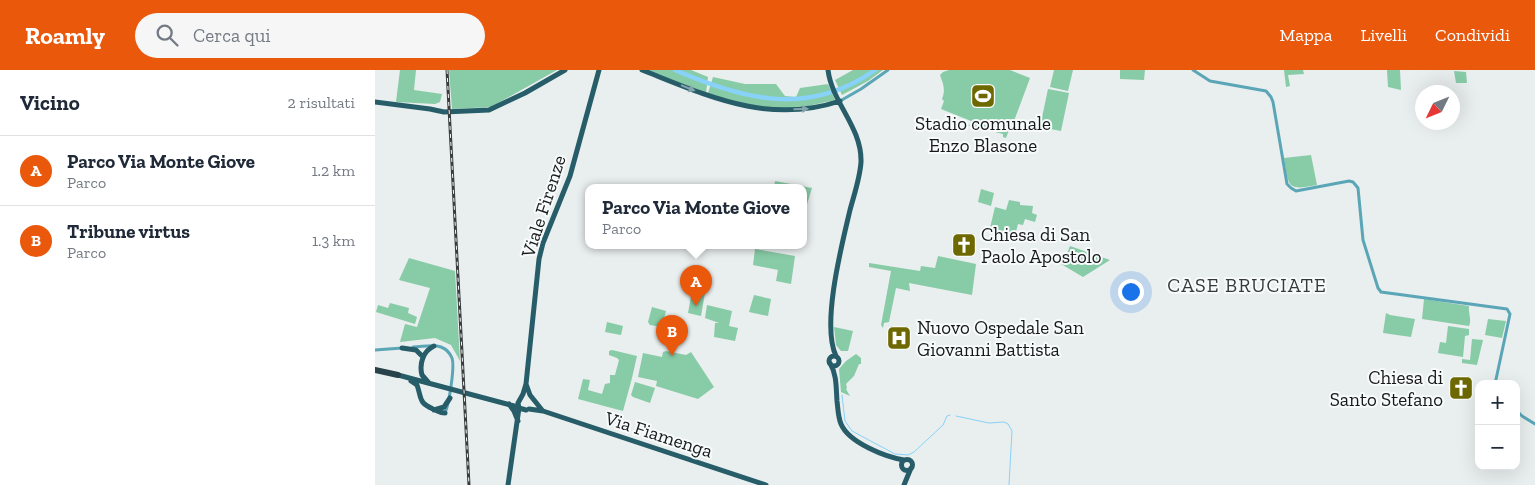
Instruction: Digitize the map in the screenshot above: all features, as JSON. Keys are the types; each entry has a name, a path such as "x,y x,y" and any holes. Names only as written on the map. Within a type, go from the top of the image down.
{"highway":[{"path":"376,371 398,375"}],"main road":[{"path":"375,102 450,112 489,110 525,93 565,70"},
{"name":"Viale Firenze","path":"508,485 520,399 525,384 538,268 543,243 570,176 599,70"},
{"path":"642,70 707,96 745,106 800,109 813,108 839,99"},
{"path":"828,70 857,137 861,160 859,178 838,269 831,315 832,359 833,366 837,365"},
{"path":"423,356 429,348 434,346"},
{"path":"423,347 421,371 423,378 431,384"},
{"path":"402,348 416,350 423,356"},
{"path":"832,359 839,360 835,375"},
{"path":"832,359 839,415 844,430 855,440 903,465 906,471 911,468"},
{"path":"407,378 417,377 421,371"},
{"path":"398,375 528,410"},
{"path":"407,378 416,384 422,402 445,413"},
{"path":"419,391 422,387 431,384"},
{"path":"525,384 534,401"},
{"path":"509,404 530,395"},
{"path":"437,410 445,406 450,398"},
{"name":"Viale Firenze","path":"518,422 534,401"},
{"name":"Via Fiamenga","path":"534,401 543,411"},
{"path":"509,404 518,422"},
{"path":"437,410 441,418"},
{"name":"Via Fiamenga","path":"528,410 543,411 766,485"},
{"path":"903,465 910,462 911,468 905,484"},
{"path":"903,465 905,484"}],"street":[{"path":"839,99 861,89 888,70"},
{"path":"1193,70 1210,81 1266,91 1271,97 1287,184 1291,188 1296,190 1349,181 1353,182 1358,188 1363,240 1378,288 1381,292 1507,309 1510,311 1496,380"},
{"path":"375,350 434,346 446,350 452,358 450,398 445,413"},
{"path":"1520,415 1535,424"}],"green space":[{"path":"400,70 416,70 414,90 442,94 440,102 435,104 396,102"},
{"path":"449,70 557,70 491,107 452,109"},
{"path":"647,70 691,70 708,77 706,93"},
{"path":"853,70 883,70 868,81 842,95 835,80"},
{"name":"Stadio comunale Enzo Blasone","path":"949,70 1010,70 1030,78 1014,121 1010,125 971,121 941,109 944,101 942,99 944,89 940,75"},
{"path":"1054,70 1073,70 1068,91 1050,87"},
{"path":"1120,70 1145,70 1144,80 1120,79"},
{"path":"1284,70 1303,70 1304,74 1288,75 1290,86 1286,87"},
{"path":"1387,70 1400,70 1401,90 1388,87"},
{"path":"1454,71 1466,72 1467,83 1456,83"},
{"path":"713,77 745,84 776,84 785,96 796,97 800,88 828,84 835,100 792,108 743,103 708,93"},
{"path":"1048,89 1069,93 1061,131 1040,127"},
{"path":"979,124 1007,127 1009,130 1006,138 1003,137 1003,134 967,125"},
{"path":"1311,155 1317,185 1294,187 1288,181 1284,158"},
{"path":"775,181 791,184 774,184"},
{"path":"807,187 812,188 807,204"},
{"path":"981,189 994,193 991,206 978,202"},
{"path":"1009,200 1020,202 1020,205 1033,206 1032,213 1037,215 1035,222 1025,219 1023,225 1018,224 1014,239 998,234 999,230 990,228 995,207 1006,210"},
{"path":"1070,246 1110,260 1083,277 1061,264 1063,256 1066,256"},
{"path":"755,249 795,256 791,284 776,281 778,270 753,265"},
{"path":"938,256 976,264 972,295 909,283 910,291 896,288 889,322 884,323 883,328 881,325 891,271 869,267 869,263 920,271 921,266 935,268"},
{"path":"409,258 455,271 460,361 451,345 435,338 400,342 405,324 417,327 430,288 399,280"},
{"path":"692,291 705,293 701,316 688,313"},
{"path":"754,295 771,299 768,316 749,312"},
{"path":"1424,299 1469,306 1469,326 1422,319"},
{"path":"390,303 409,308 408,313 417,317 415,324 376,312 378,305 388,308"},
{"path":"707,305 732,311 729,326 738,328 735,341 714,337 715,323 719,323 705,318"},
{"path":"652,307 666,311 662,327 650,325 648,322"},
{"path":"1386,313 1415,319 1411,337 1383,333"},
{"path":"1488,319 1506,321 1502,338 1485,335"},
{"path":"607,322 623,326 621,335 605,332"},
{"path":"1448,326 1469,329 1469,335 1465,336 1463,357 1438,353 1440,342 1446,343"},
{"path":"834,327 853,331 848,351 841,351 836,345"},
{"path":"1472,339 1483,340 1477,365 1462,363 1462,359 1470,360"},
{"path":"612,350 637,356 623,411 578,399 583,379 590,380 588,390 602,394 605,384 610,383 610,375 615,375 619,360 609,355 609,351"},
{"path":"663,352 686,355 691,352 714,387 698,399 656,386 657,381 638,377 643,353 662,357"},
{"path":"856,354 861,358 861,364 859,364 854,376 846,384 846,389 850,396 841,392 839,369"},
{"path":"635,382 655,388 650,403 631,395"}],"waterway":[{"path":"675,70 726,89 751,96 776,99 801,99 826,94 850,85 875,70"},
{"path":"842,395 845,421 852,431 895,454 908,455 914,452 943,425 947,416 950,415"},
{"path":"956,416 989,423 1004,422 1008,424 1012,431 1009,485"}],"railway":[{"path":"447,70 469,485"}],"place":[{"name":"Stadio comunale Enzo Blasone","path":"983,96"},
{"name":"Chiesa di San Paolo Apostolo","path":"964,245"},
{"name":"Parco Via Monte Giove","path":"696,306"},
{"name":"Nuovo Ospedale San Giovanni Battista","path":"899,338"},
{"name":"Tribune virtus","path":"672,356"},
{"name":"Chiesa di Santo Stefano","path":"1461,388"}],"district":[{"name":"CASE BRUCIATE","path":"1247,285"}]}
